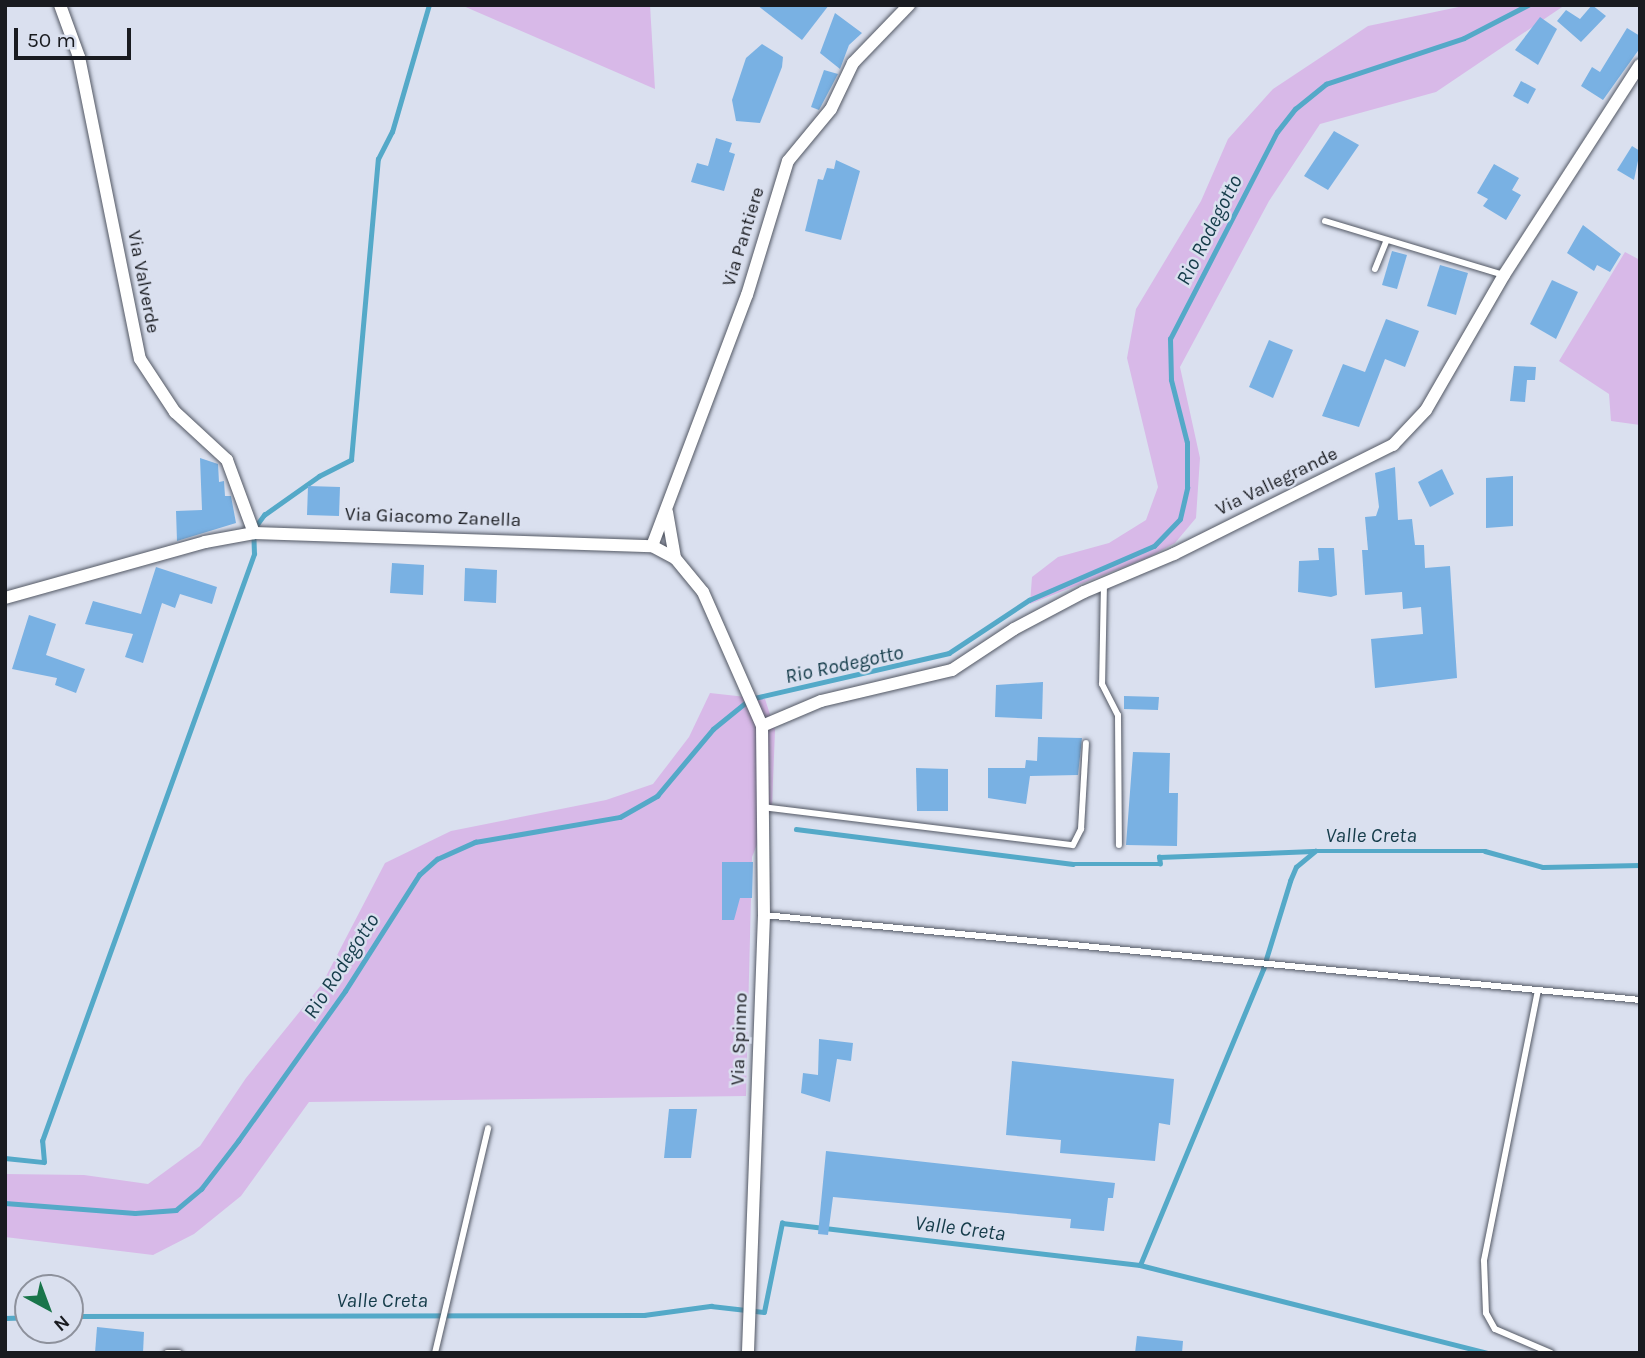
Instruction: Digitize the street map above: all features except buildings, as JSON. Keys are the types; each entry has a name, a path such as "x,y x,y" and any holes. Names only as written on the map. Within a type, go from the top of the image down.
{"street":[{"name":"Via Valverde","path":"60,5 79,57 140,359 175,412 227,460 254,533"},
{"name":"Via Pantiere","path":"652,546 747,295 789,160 831,109 853,63 909,5"},
{"name":"Via Vallegrande","path":"762,726 821,701 952,670 1014,629 1104,583 1393,445 1426,410 1504,275 1640,65"},
{"path":"667,512 675,558"},
{"name":"Via Giacomo Zanella","path":"5,598 205,542 254,533 652,546 675,558 703,592 762,726"},
{"name":"Via Spinno","path":"748,1353 764,915 760,807 762,726"}],"lane":[{"path":"1325,221 1504,275"},
{"path":"1375,269 1387,240"},
{"path":"1104,583 1102,684 1118,715 1119,845"},
{"path":"760,807 1073,845 1081,829 1086,743"},
{"path":"764,915 1640,1000"},
{"path":"1538,990 1484,1261 1486,1313 1495,1329 1551,1353"},
{"path":"435,1353 446,1297 488,1128"},
{"path":"167,1353 179,1353"}],"shaded area":[{"path":"461,5 650,5 655,89"},
{"path":"1468,5 1565,5 1436,92 1320,124 1269,201 1180,367 1200,458 1196,518 1175,543 1149,557 1030,604 1032,577 1058,557 1109,543 1146,520 1158,487 1127,358 1136,309 1201,201 1228,139 1273,89 1368,26"},
{"path":"1625,252 1640,260 1640,425 1611,421 1609,394 1559,361"},
{"path":"710,693 765,699 775,730 772,807 752,857 746,1096 309,1102 241,1196 194,1234 153,1255 5,1237 5,1174 84,1175 148,1184 200,1146 246,1078 322,984 385,863 451,831 606,800 653,784 689,737"}],"waterway":[{"path":"5,1158 44,1162 42,1141 254,554 253,530 264,515 319,476 351,460 378,159 392,132 429,5"},
{"name":"Rio Rodegotto","path":"5,1203 135,1213 176,1210 201,1189 238,1141 345,991 419,875 437,859 475,842 620,817 657,796 713,729 750,699 949,653 1029,600 1154,546 1180,519 1187,488 1187,443 1171,380 1170,339 1277,132 1295,109 1326,84 1464,38 1528,5"},
{"path":"796,829 1073,864 1160,864 1159,857 1313,851"},
{"name":"Valle Creta","path":"1140,1265 1263,969 1290,881 1296,867 1315,851 1485,851 1543,867 1640,865"},
{"name":"Valle Creta","path":"84,1316 644,1315 711,1306 764,1312 782,1223 1140,1265 1489,1353"},
{"name":"Valle Creta","path":"5,1318 14,1318"}]}
